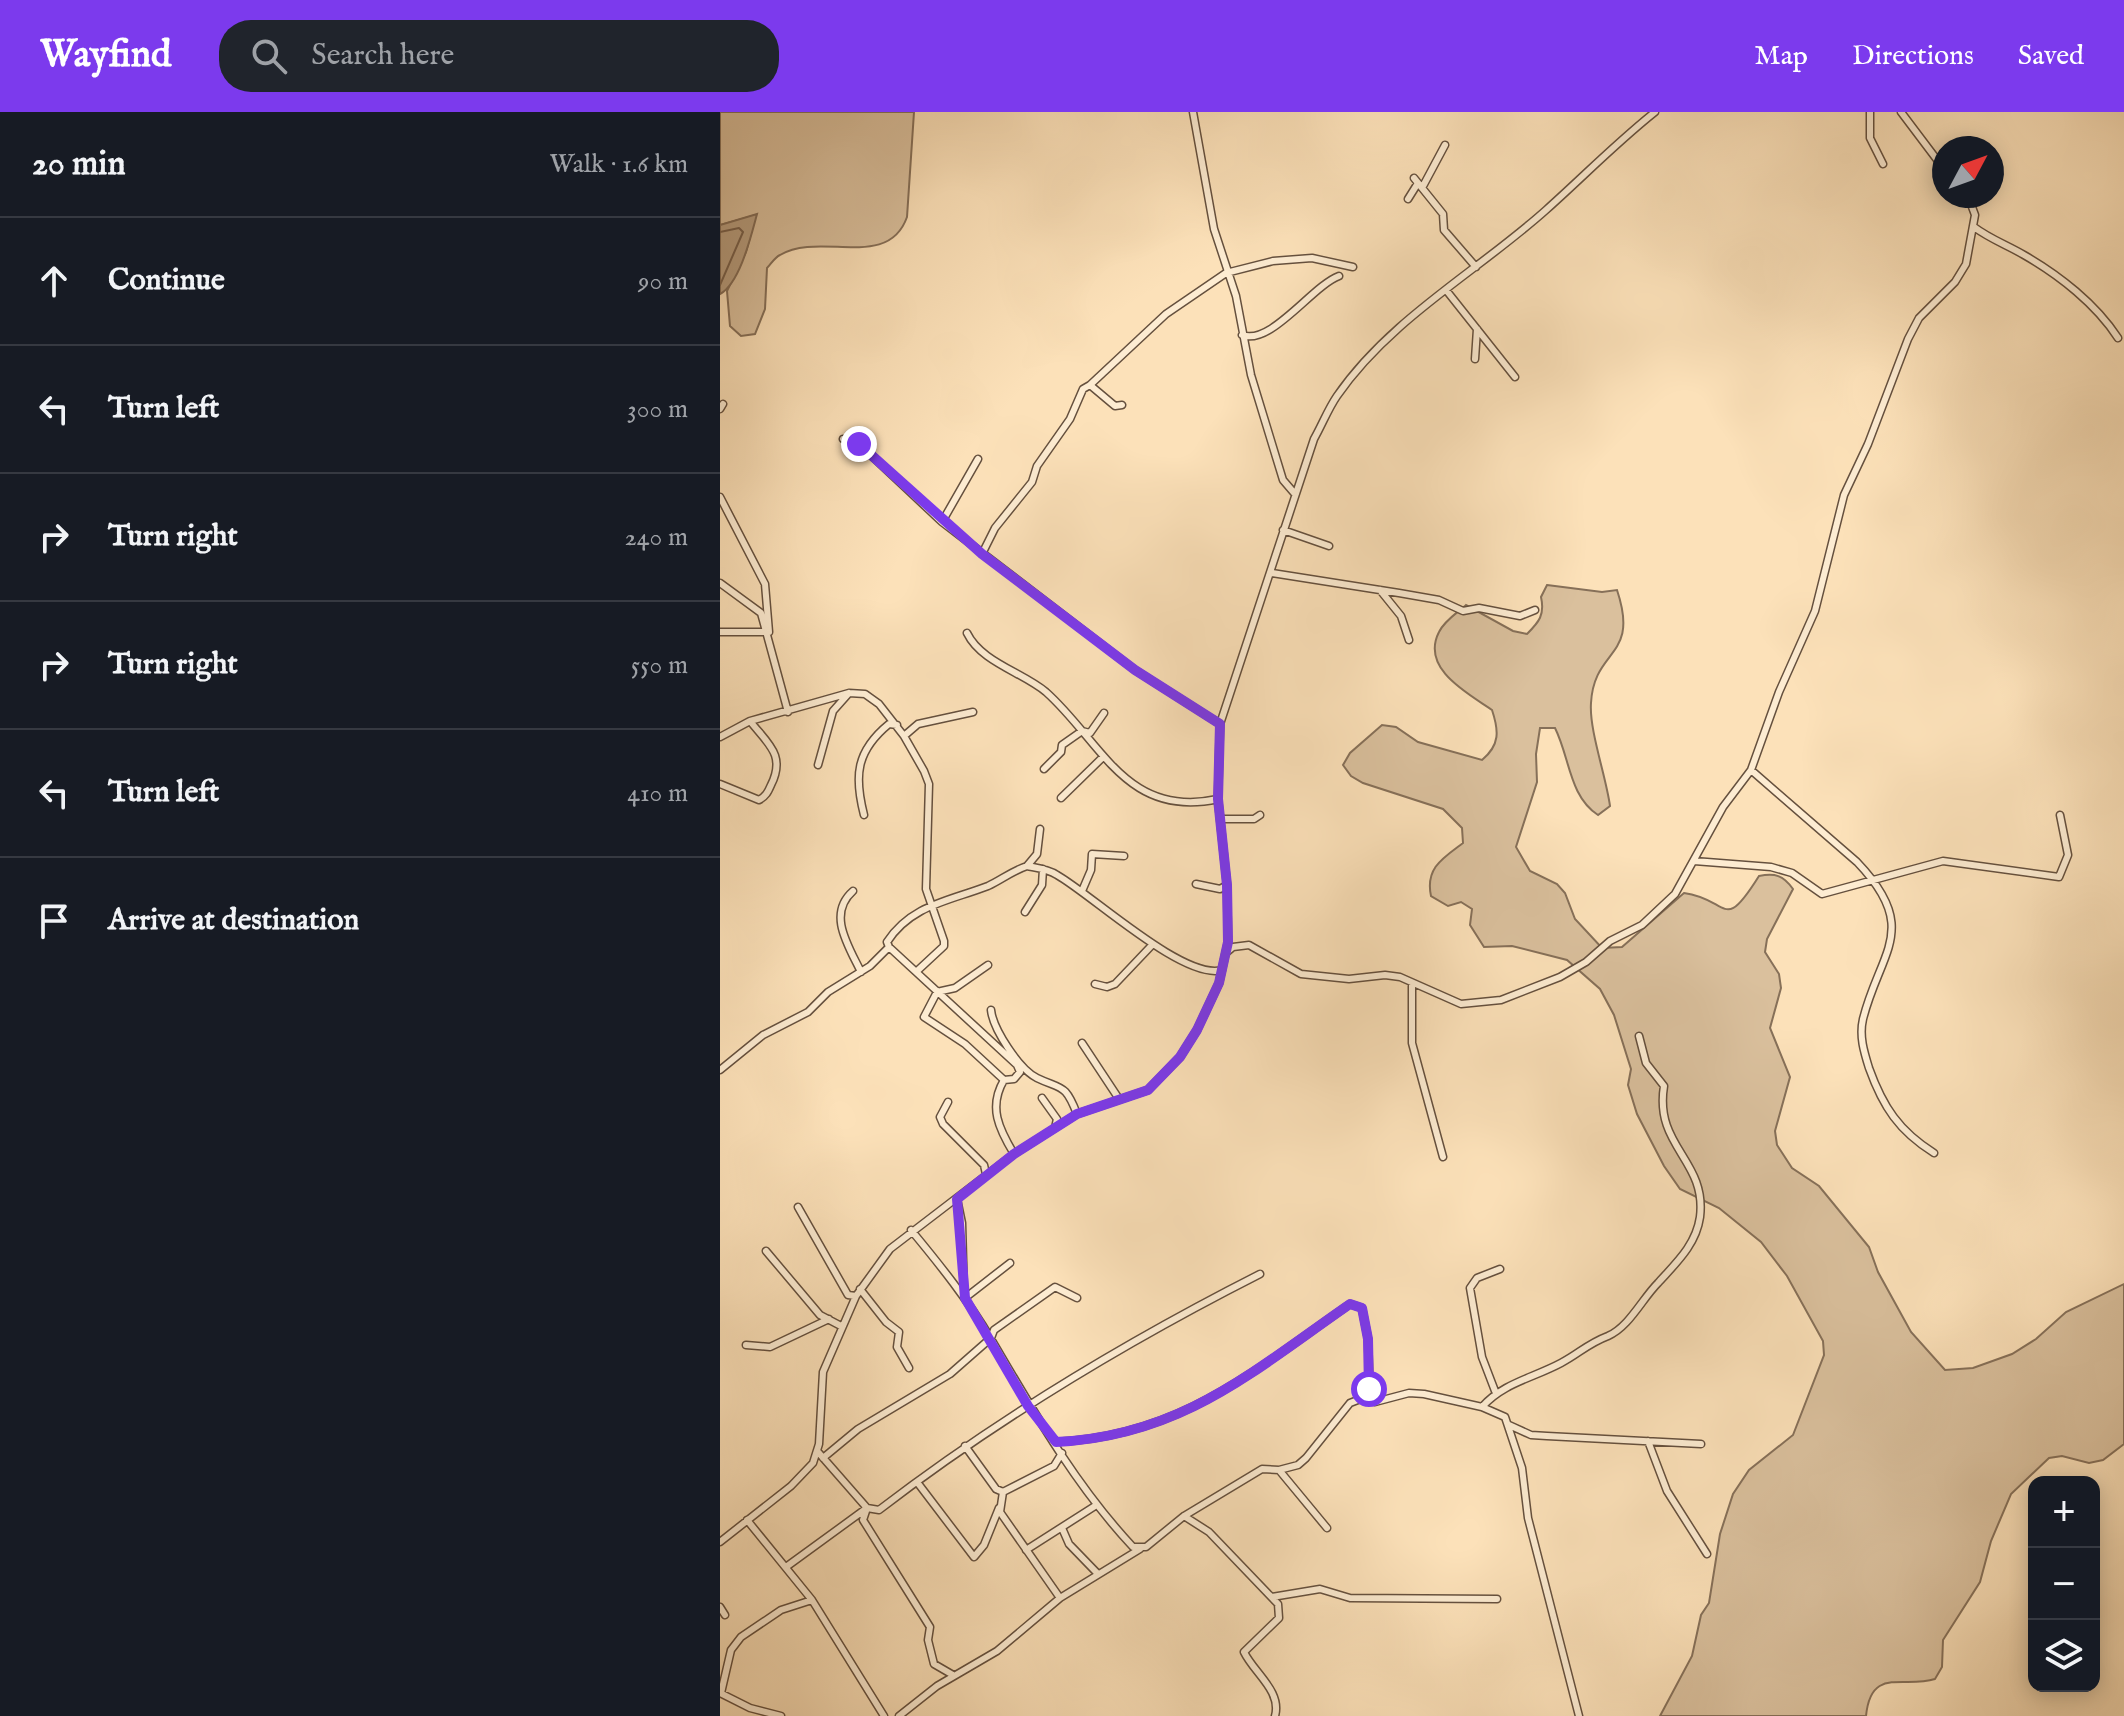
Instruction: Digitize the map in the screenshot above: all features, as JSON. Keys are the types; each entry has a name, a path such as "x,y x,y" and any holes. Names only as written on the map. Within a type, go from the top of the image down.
{"street":[{"path":"1193,112 1214,229 1236,296 1242,335 1283,480 1295,494"},
{"path":"1260,1274 1110,1353 965,1446 879,1510 867,1508 820,1455 823,1372 858,1292 890,1249 986,1174 1077,1114 1148,1090 1180,1057 1203,1018 1227,952 1227,885 1218,799 1220,724 1314,439 1337,397 1365,362 1446,290 1546,210 1604,153 1655,112"},
{"path":"1870,112 1870,138 1883,164"},
{"path":"1901,112 1932,153"},
{"path":"1408,199 1445,145"},
{"path":"1418,183 1443,214 1444,230 1476,267"},
{"path":"1227,952 1233,947 1249,945 1301,974 1349,979 1385,975 1461,1004 1501,1000 1560,977 1610,941 1642,925 1675,894 1723,807 1751,770 1767,722 1815,611 1844,495 1908,339 1935,299 1955,282 1966,264 1974,227 1974,208"},
{"path":"1974,227 2023,254 2059,279 2103,315 2118,338"},
{"path":"982,554 995,528 1032,482 1037,466 1070,419 1083,389 1166,314 1226,273 1273,261 1312,258 1353,267"},
{"path":"1242,335 1250,338 1265,333 1305,302 1323,282 1339,276"},
{"path":"1446,290 1515,377"},
{"path":"1458,321 1462,310"},
{"path":"1475,359 1477,329"},
{"path":"1090,385 1115,406 1122,405"},
{"path":"843,439 859,444 942,522 1135,670 1220,724"},
{"path":"942,522 978,459"},
{"path":"720,497 765,584 769,632 788,712"},
{"path":"720,520 728,511"},
{"path":"1283,530 1329,546"},
{"path":"1272,573 1439,600 1463,611 1479,608 1520,616 1535,610"},
{"path":"720,583 761,613 769,632"},
{"path":"1380,590 1401,616 1409,640"},
{"path":"720,632 769,632"},
{"path":"967,633 976,647 1045,691 1102,758 1132,787 1196,804 1218,799"},
{"path":"818,765 833,711 849,693"},
{"path":"720,737 750,721 849,693 865,694 879,704 897,725 929,784 924,870 929,905 943,935 944,946 916,972"},
{"path":"904,736 918,724 973,712"},
{"path":"1044,769 1062,745 1082,731 1090,733 1104,713"},
{"path":"720,784 759,800 766,796 779,769 776,754 750,721"},
{"path":"864,815 856,786 860,762 877,734 889,724 897,725"},
{"path":"1061,798 1102,758"},
{"path":"1751,770 1837,843 1873,882 1890,913 1892,932 1887,961 1864,1017 1863,1045 1886,1109 1907,1133 1934,1153"},
{"path":"1222,819 1254,819 1260,815"},
{"path":"1694,861 1771,867 1792,873 1822,894 1943,861 2059,877 2068,855 2060,815"},
{"path":"988,965 955,988 937,992 924,1017 965,1044 1004,1080 1014,1079 1020,1072 1017,1065 937,992 889,947 887,942 894,932 929,905 990,885 1027,866 1037,854 1040,829"},
{"path":"1082,891 1091,870 1092,854 1124,856"},
{"path":"1027,866 1043,869 1082,891 1123,925 1153,944 1199,967 1222,970"},
{"path":"1025,912 1042,885 1043,869"},
{"path":"1196,884 1220,889 1227,885"},
{"path":"853,891 843,900 839,915 843,934 861,972"},
{"path":"1095,984 1107,987 1115,984 1153,944"},
{"path":"720,1070 763,1035 808,1012 828,992 861,972 889,947"},
{"path":"1412,983 1412,1043 1443,1157"},
{"path":"991,1010 993,1027 1019,1060 1036,1078 1059,1086 1071,1098 1077,1114"},
{"path":"1482,1407 1495,1391 1559,1364 1581,1352 1588,1342 1623,1325 1683,1259 1700,1219 1699,1184 1665,1125 1660,1111 1664,1086 1646,1063 1639,1036"},
{"path":"1082,1043 1119,1099"},
{"path":"1004,1080 995,1107 1001,1131 1014,1154"},
{"path":"1042,1098 1057,1119 1055,1128"},
{"path":"948,1102 940,1117 943,1124 984,1165 986,1174"},
{"path":"957,1199 965,1298"},
{"path":"798,1207 848,1295 858,1292"},
{"path":"911,1230 965,1298 1028,1406 1056,1442 1095,1506 1133,1547 1140,1549"},
{"path":"766,1251 806,1301 841,1326"},
{"path":"965,1298 1010,1263"},
{"path":"1495,1391 1482,1357 1470,1288 1477,1278 1500,1269"},
{"path":"720,1542 791,1486 820,1455 950,1374 991,1338 994,1330 1055,1287 1077,1298"},
{"path":"858,1292 899,1332 897,1347 909,1368"},
{"path":"1056,1442 1089,1441 1150,1425 1214,1399 1270,1363 1350,1304 1362,1308 1366,1321 1370,1400"},
{"path":"746,1345 770,1347 829,1319"},
{"path":"899,1716 955,1675 997,1651 1060,1598 1140,1549 1184,1516 1262,1469 1279,1470 1298,1465 1350,1403 1409,1393 1482,1407 1505,1417 1522,1468 1528,1518 1541,1557 1555,1630 1579,1716"},
{"path":"1509,1425 1531,1435 1701,1444"},
{"path":"1648,1441 1667,1491 1707,1554"},
{"path":"965,1446 996,1489 1003,1492"},
{"path":"917,1482 974,1557 984,1545 1003,1492 1054,1466 1062,1453"},
{"path":"1279,1470 1327,1528"},
{"path":"1026,1550 1095,1506"},
{"path":"786,1567 867,1508"},
{"path":"867,1508 863,1520 930,1627 928,1640 934,1664 947,1674 955,1675"},
{"path":"999,1508 1060,1598"},
{"path":"1184,1516 1209,1532 1278,1604 1279,1618 1244,1652 1272,1691 1276,1701 1275,1716"},
{"path":"747,1520 812,1600 884,1716"},
{"path":"1062,1528 1069,1544 1098,1574"},
{"path":"1272,1597 1320,1589 1350,1598 1497,1599"},
{"path":"781,1716 750,1708 720,1693 731,1650 741,1637 781,1610 812,1600"},
{"path":"720,1607 725,1615"}],"shaded area":[{"path":"720,112 914,112 907,217 898,233 885,242 869,246 814,247 796,249 778,256 767,268 765,309 755,334 741,336 730,326 727,291 746,252 756,215 720,225"},
{"path":"1547,585 1602,592 1617,590 1623,612 1623,629 1620,641 1600,671 1591,703 1610,806 1598,815 1588,807 1576,787 1555,728 1540,728 1536,754 1537,782 1516,847 1530,871 1557,884 1565,893 1575,919 1602,948 1622,947 1684,893 1731,909 1747,894 1759,876 1778,876 1789,884 1793,889 1767,939 1765,952 1779,974 1781,988 1770,1028 1790,1077 1775,1131 1777,1145 1792,1168 1819,1186 1869,1247 1878,1272 1911,1332 1945,1370 1973,1368 2012,1354 2036,1339 2066,1312 2124,1284 2124,1444 2103,1460 2089,1463 2062,1456 2049,1458 2028,1476 2011,1494 1991,1541 1980,1582 1943,1640 1942,1667 1935,1679 1882,1685 1869,1700 1866,1716 1660,1716 1692,1656 1701,1615 1709,1603 1720,1534 1733,1494 1749,1470 1793,1435 1824,1355 1823,1341 1787,1276 1761,1242 1719,1208 1680,1189 1664,1166 1637,1114 1628,1085 1631,1069 1614,1015 1600,989 1567,960 1512,946 1484,947 1470,925 1472,909 1461,902 1448,906 1431,896 1433,871 1463,843 1462,828 1443,809 1363,783 1351,776 1343,765 1350,753 1382,725 1396,727 1418,742 1482,760 1495,743 1496,725 1492,710 1460,688 1441,669 1435,645 1439,632 1466,605 1513,631 1527,634 1540,618 1541,597"}],"water":[{"path":"757,214 739,270 720,294 720,225"}],"route":[{"path":"859,444 942,522 982,554 1135,670 1220,724 1218,799 1229,917 1227,952 1219,983 1197,1030 1180,1057 1148,1090 1077,1114 1014,1154 957,1199 956,1207 962,1223 960,1239 965,1298 1028,1406 1056,1442 1089,1441 1150,1425 1214,1399 1270,1363 1350,1304 1362,1308 1366,1321 1369,1389"}]}
